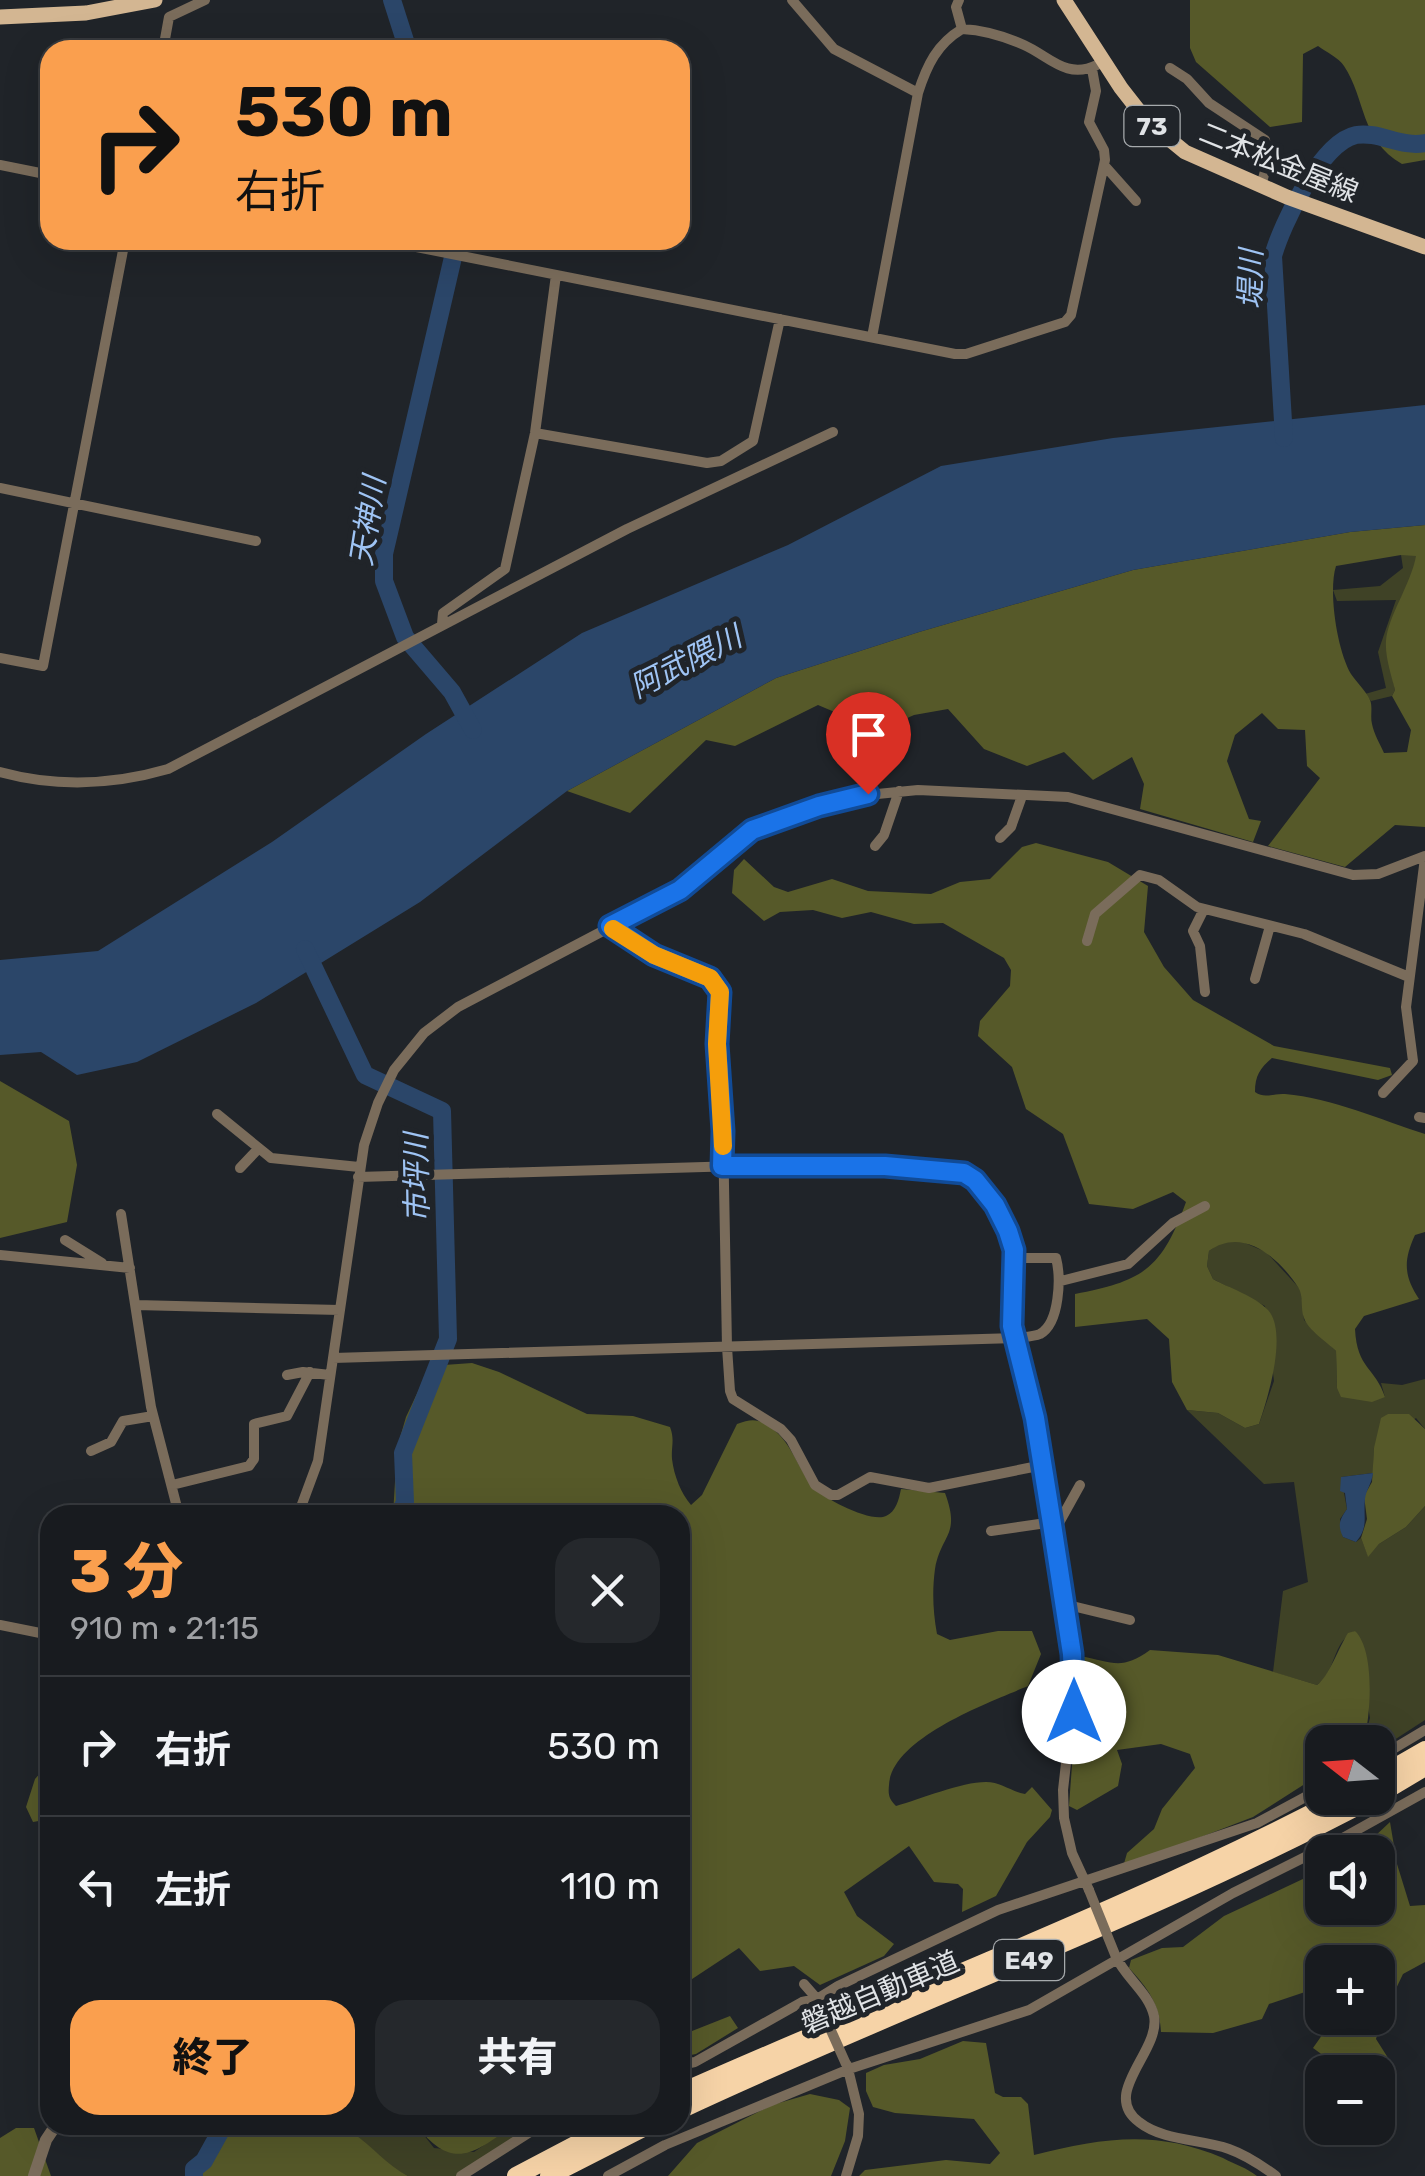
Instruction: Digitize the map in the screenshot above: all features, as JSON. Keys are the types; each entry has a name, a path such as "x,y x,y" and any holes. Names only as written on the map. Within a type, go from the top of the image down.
{"highway":[{"path":"1395,1767 1425,1750"},
{"name":"磐越自動車道","path":"1395,1784 1425,1767"},
{"name":"磐越自動車道","path":"690,2089 1089,1918 1306,1815"},
{"name":"磐越自動車道","path":"690,2105 1098,1931 1339,1815"},
{"path":"516,2176 594,2135"},
{"path":"549,2176 629,2135"}],"main road":[{"path":"0,16 86,14 155,0"},
{"name":"二本松金屋線","path":"1064,0 1078,7 1098,64 1146,120 1173,144 1201,161 1287,197 1425,248"}],"street":[{"path":"165,40 169,16 205,0"},
{"path":"792,0 834,49 918,92"},
{"path":"958,0 962,29"},
{"path":"872,337 918,92 929,60 962,29"},
{"path":"433,250 966,354 1065,322 1071,315 1104,164 1104,150 1089,122 1098,64 1053,65 1027,46 962,29"},
{"path":"1170,68 1187,78 1209,103 1266,140 1270,156 1261,186"},
{"path":"1104,164 1136,200"},
{"path":"0,165 40,173"},
{"path":"0,658 43,666 123,250"},
{"path":"442,624 444,613 505,569 534,433 556,275"},
{"path":"534,433 707,463 721,461 753,440 780,319"},
{"path":"0,772 56,782 95,783 168,769 627,529 833,432"},
{"path":"0,488 256,541"},
{"path":"875,846 884,835 898,791"},
{"path":"302,1505 318,1462 358,1172 370,1123 394,1070 424,1033 470,998 680,890 755,829 847,797 898,791 1079,798 1352,875 1378,874 1425,857 1406,1006 1419,1062 1383,1093"},
{"path":"1000,838 1012,826 1022,796"},
{"path":"1087,941 1095,914 1140,875 1159,880 1204,909 1304,934 1409,977"},
{"path":"1204,909 1194,931 1200,946 1205,992"},
{"path":"610,926 654,955 710,978 720,992 717,1044 733,1399 781,1429 812,1480 829,1495 838,1495 870,1477 928,1488 1043,1465"},
{"path":"1255,979 1270,926"},
{"path":"217,1114 270,1158 358,1172 885,1166 964,1173 975,1180 995,1205 1008,1231 1014,1258 1010,1310 1043,1465 1064,1604 1075,1683 1063,1806 1072,1852 1116,1958 1145,1996 1155,2020 1149,2046 1128,2085 1127,2107 1133,2116 1161,2132 1237,2152 1276,2176"},
{"path":"240,1168 258,1149"},
{"path":"1061,1281 1128,1264 1173,1224 1205,1206"},
{"path":"121,1214 153,1416 177,1505"},
{"path":"65,1240 105,1265"},
{"path":"0,1255 130,1268"},
{"path":"333,1358 1016,1338 1040,1334 1046,1328 1061,1281 1056,1258 1014,1258"},
{"path":"136,1305 340,1310"},
{"path":"172,1484 249,1466 254,1459 254,1424 287,1416 310,1372"},
{"path":"287,1375 330,1375"},
{"path":"92,1451 111,1442 124,1421 153,1416"},
{"path":"991,1532 1060,1521 1080,1485"},
{"path":"1064,1604 1130,1620"},
{"path":"0,1625 40,1633"},
{"path":"1395,1748 1425,1730"},
{"path":"690,2134 848,2066 1029,2010 1116,1958 1425,1792"},
{"path":"690,2063 802,2002 819,2002 967,1924 1087,1886 1257,1824 1305,1797"},
{"path":"804,1984 819,2002 848,2066 858,2125 846,2176"},
{"path":"34,2176 49,2135"},
{"path":"461,2176 525,2135"},
{"path":"608,2176 688,2135"}],"green space":[{"path":"1190,0 1425,0 1425,160 1402,164 1388,154 1371,131 1344,66 1318,46 1303,54 1302,122 1270,127 1196,62 1190,48"},
{"path":"1425,525 1425,827 1395,825 1345,867 1268,846 1320,778 1307,766 1305,730 1278,729 1262,713 1235,735 1227,761 1249,819 1261,821 1253,842 1140,809 1144,784 1132,757 1093,780 1064,752 1027,766 984,749 948,709 914,715 839,749 844,716 818,705 735,746 706,740 630,813 567,791 776,678 1133,570 1350,532","holes":["1416,556 1386,641 1395,690 1392,696 1411,730 1407,752 1384,753 1373,728 1370,700 1351,674 1342,651 1334,605 1334,577 1336,566"]},
{"path":"1401,555 1417,555 1386,643 1395,690 1392,696 1371,701 1365,694 1386,688 1378,652 1396,600 1337,601 1333,590 1380,586 1403,568"},
{"path":"1036,843 1108,862 1148,886 1144,932 1164,967 1193,1000 1274,1046 1390,1068 1392,1075 1378,1080 1272,1058 1259,1073 1255,1092 1321,1100 1425,1134 1425,1232 1415,1235 1407,1261 1410,1283 1419,1299 1364,1316 1355,1329 1359,1352 1385,1397 1372,1402 1341,1397 1337,1388 1336,1351 1306,1322 1298,1287 1270,1256 1247,1244 1222,1244 1209,1251 1207,1266 1213,1279 1256,1301 1274,1320 1274,1366 1259,1424 1245,1428 1218,1413 1187,1410 1172,1382 1169,1339 1147,1319 1075,1327 1075,1294 1118,1283 1147,1268 1168,1242 1186,1202 1173,1192 1133,1209 1089,1204 1063,1134 1026,1109 1012,1067 978,1036 980,1021 1010,986 1011,970 1004,958 943,923 914,924 871,912 842,918 813,910 780,912 764,921 732,893 734,870 744,859 774,887 788,892 832,879 868,891 931,894 960,882 990,879 1022,847"},
{"path":"0,1081 69,1121 77,1165 67,1222 0,1238"},
{"path":"1238,1240 1266,1252 1301,1290 1304,1320 1336,1351 1337,1388 1385,1397 1381,1383 1402,1385 1425,1379 1425,1429 1416,1418 1374,1448 1373,1473 1341,1477 1347,1509 1340,1519 1343,1537 1356,1542 1361,1538 1368,1556 1406,1527 1425,1506 1425,1720 1395,1739 1395,1725 1368,1725 1355,1631 1342,1642 1328,1673 1317,1685 1273,1672 1283,1591 1308,1582 1294,1482 1264,1484 1187,1410 1218,1413 1245,1428 1259,1424 1274,1381 1265,1306 1213,1279 1207,1266 1209,1251 1222,1241"},
{"path":"472,1363 587,1414 633,1416 670,1427 674,1472 691,1505 702,1495 737,1424 752,1420 767,1425 782,1438 814,1488 860,1513 886,1516 896,1505 901,1489 945,1493 951,1518 935,1569 933,1602 937,1634 950,1640 998,1631 1032,1631 1041,1654 1028,1686 945,1724 906,1752 894,1768 889,1794 896,1806 976,1783 997,1784 1025,1794 1032,1787 1052,1810 1050,1817 1027,1842 996,1896 962,1912 963,1889 958,1884 934,1882 909,1846 844,1892 857,1916 894,1944 884,1956 820,1985 794,1966 760,1971 739,1948 690,1980 690,1505 394,1505 397,1448 406,1417 430,1366"},
{"path":"1409,1414 1425,1429 1425,1506 1368,1557 1361,1538 1367,1519 1364,1496 1372,1482 1381,1418"},
{"path":"1355,1631 1366,1652 1370,1699 1366,1725 1305,1725 1305,1784 1253,1817 1123,1867 1127,1853 1154,1829 1162,1809 1195,1768 1190,1754 1161,1744 1117,1750 1122,1764 1118,1786 1077,1810 1069,1806 1080,1656 1124,1663 1150,1650 1218,1655 1317,1685 1348,1633"},
{"path":"40,1773 40,1821 33,1822 26,1807"},
{"path":"1390,1822 1392,1835 1376,1835"},
{"path":"1395,1852 1410,1906 1425,1905 1425,1962 1403,1974 1395,1991 1395,1945 1305,1945 1305,1992 1269,2004 1262,2019 1213,2033 1161,2032 1155,2005 1129,1968 1131,1960 1162,1948 1183,1947 1224,1916 1305,1878 1305,1925 1395,1925"},
{"path":"730,2016 738,2028 690,2055 690,2032"},
{"path":"1322,2035 1377,2035 1386,2055 1323,2055 1313,2048"},
{"path":"963,2041 986,2043 995,2093 1021,2097 1028,2104 1034,2155 1106,2141 1152,2140 1198,2149 1257,2176 859,2176 865,2170 946,2160 990,2164 1000,2153 974,2119 895,2113 873,2107 866,2091 866,2073 884,2065 920,2059"},
{"path":"810,2094 839,2100 850,2108 845,2141 831,2176 668,2176 697,2143 772,2105"},
{"path":"16,2128 34,2128 51,2176 0,2176 0,2138"},
{"path":"221,2135 355,2135 408,2176 201,2176"},
{"path":"355,2135 424,2135 434,2148 474,2152 499,2135 526,2135 457,2176 408,2176 388,2166"},
{"path":"425,2135 499,2135 463,2154 441,2149"}],"water":[{"name":"阿武隈川","path":"1425,405 1425,525 1350,532 1133,570 776,678 567,791 420,902 256,1003 137,1062 77,1075 41,1052 0,1055 0,960 98,951 272,842 426,734 582,633 788,545 941,466 1113,438"},
{"path":"1373,1473 1365,1499 1364,1527 1356,1542 1343,1537 1340,1529 1347,1509 1345,1493 1340,1491 1341,1477"}],"waterway":[{"name":"天神川","path":"392,0 405,40"},
{"name":"堤川","path":"1284,438 1273,256 1285,225 1317,168 1343,141 1365,134 1425,143"},
{"name":"天神川","path":"455,250 384,554 384,581 405,637 452,692 473,730"},
{"name":"市坪川","path":"305,949 365,1075 442,1111 448,1339 403,1453 404,1505"},
{"name":"市坪川","path":"194,2176 194,2169 204,2161 218,2135"}],"slow traffic":[{"path":"613,929 654,955 710,978 720,992 717,1044 723,1146"}],"route":[{"path":"868,794 847,797 752,830 680,890 610,926 654,955 710,978 720,992 717,1044 722,1166 885,1166 964,1173 975,1180 995,1205 1014,1250 1012,1326 1035,1418 1072,1654 1074,1712"}]}
